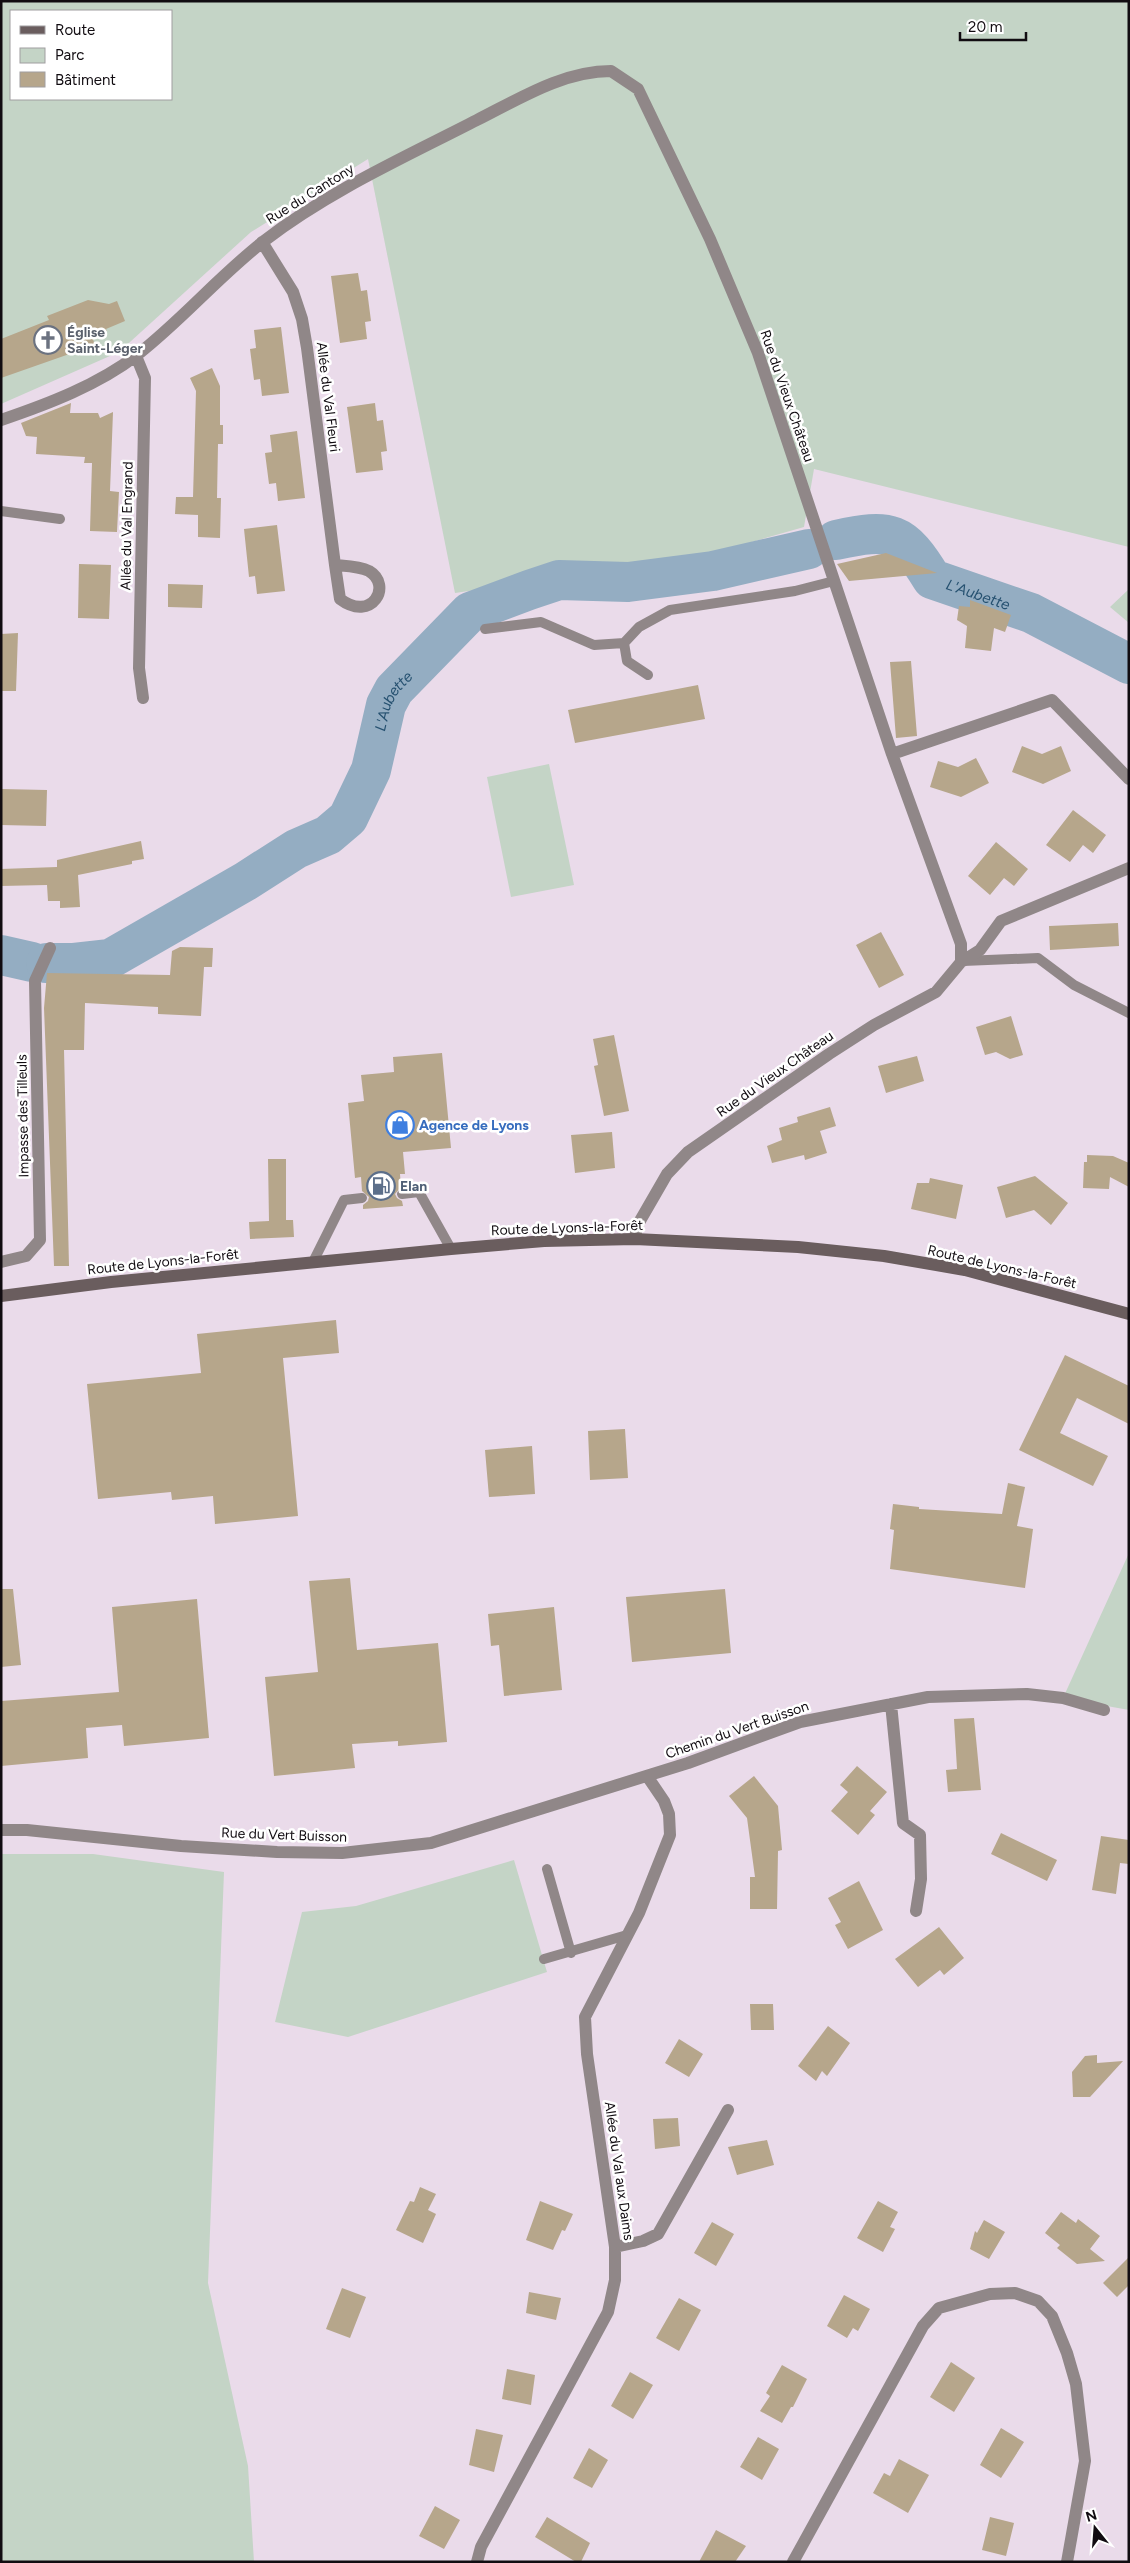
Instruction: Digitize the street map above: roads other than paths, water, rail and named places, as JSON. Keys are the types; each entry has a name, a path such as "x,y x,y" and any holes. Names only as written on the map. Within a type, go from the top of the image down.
{"main road":[{"name":"Route de Lyons-la-Forêt","path":"1,1296 111,1282 451,1249 544,1241 635,1239 798,1247 884,1256 965,1270 1129,1314"}],"street":[{"name":"Rue du Cantony","path":"1,420 70,394 136,356 262,242 298,216 348,188 534,92 575,75 595,71 611,71"},
{"name":"Rue du Vieux Château","path":"611,71 625,78 638,89 710,239 758,353 892,754 958,937 962,962"},
{"name":"Allée du Val Fleuri","path":"262,242 293,292 302,319 335,566"},
{"name":"Allée du Val Engrand","path":"136,356 145,378 139,668 143,698"},
{"path":"892,754 1052,700 1129,779"},
{"name":"Rue du Vieux Château","path":"635,1239 637,1226 667,1174 688,1152 874,1024 936,992 962,962 980,950 1001,920 1129,868"},
{"name":"Impasse des Tilleuls","path":"1,1262 26,1256 40,1240 35,981 50,948"},
{"name":"Chemin du Vert Buisson","path":"647,1776 800,1722 928,1697 1027,1694 1063,1698 1104,1710"},
{"path":"892,1704 903,1823 920,1835 921,1879 916,1911"},
{"name":"Rue du Vert Buisson","path":"1,1830 27,1830 181,1846 264,1852 342,1853 431,1842 647,1776"},
{"name":"Allée du Val aux Daims","path":"477,2562 480,2547 608,2312 615,2280 615,2247 586,2054 585,2017 627,1935 657,1870 670,1835 669,1814 664,1801 647,1776"},
{"path":"615,2247 644,2241 658,2234 728,2110"},
{"path":"793,2562 923,2326 939,2308 990,2294 1015,2293 1038,2301 1052,2316 1068,2353 1076,2384 1085,2461 1067,2562"}],"lane":[{"path":"1,511 60,519"},
{"path":"485,629 540,622 594,645 624,643 639,628 670,610 795,591 834,581"},
{"path":"624,643 627,661 648,675"},
{"path":"962,962 1038,958 1074,985 1129,1013"},
{"path":"402,1194 419,1192 451,1249"},
{"path":"314,1262 344,1200 362,1198"},
{"path":"548,1869 571,1953"},
{"path":"544,1960 627,1935"}],"waterway":[{"name":"L'Aubette","path":"836,540 870,534 883,534 894,537 903,542 912,551 932,579 1031,613 1129,664"},
{"name":"L'Aubette","path":"46,963 74,963 110,959 246,881 296,849 328,835 348,818 371,770 386,705 394,690 470,612 559,580 628,582 713,571 809,549"},
{"name":"L'Aubette","path":"1,955 32,962"}],"place":[{"name":"Église Saint-Léger","path":"48,340"},
{"name":"Agence de Lyons","path":"400,1125"},
{"name":"Elan","path":"381,1186"}]}
